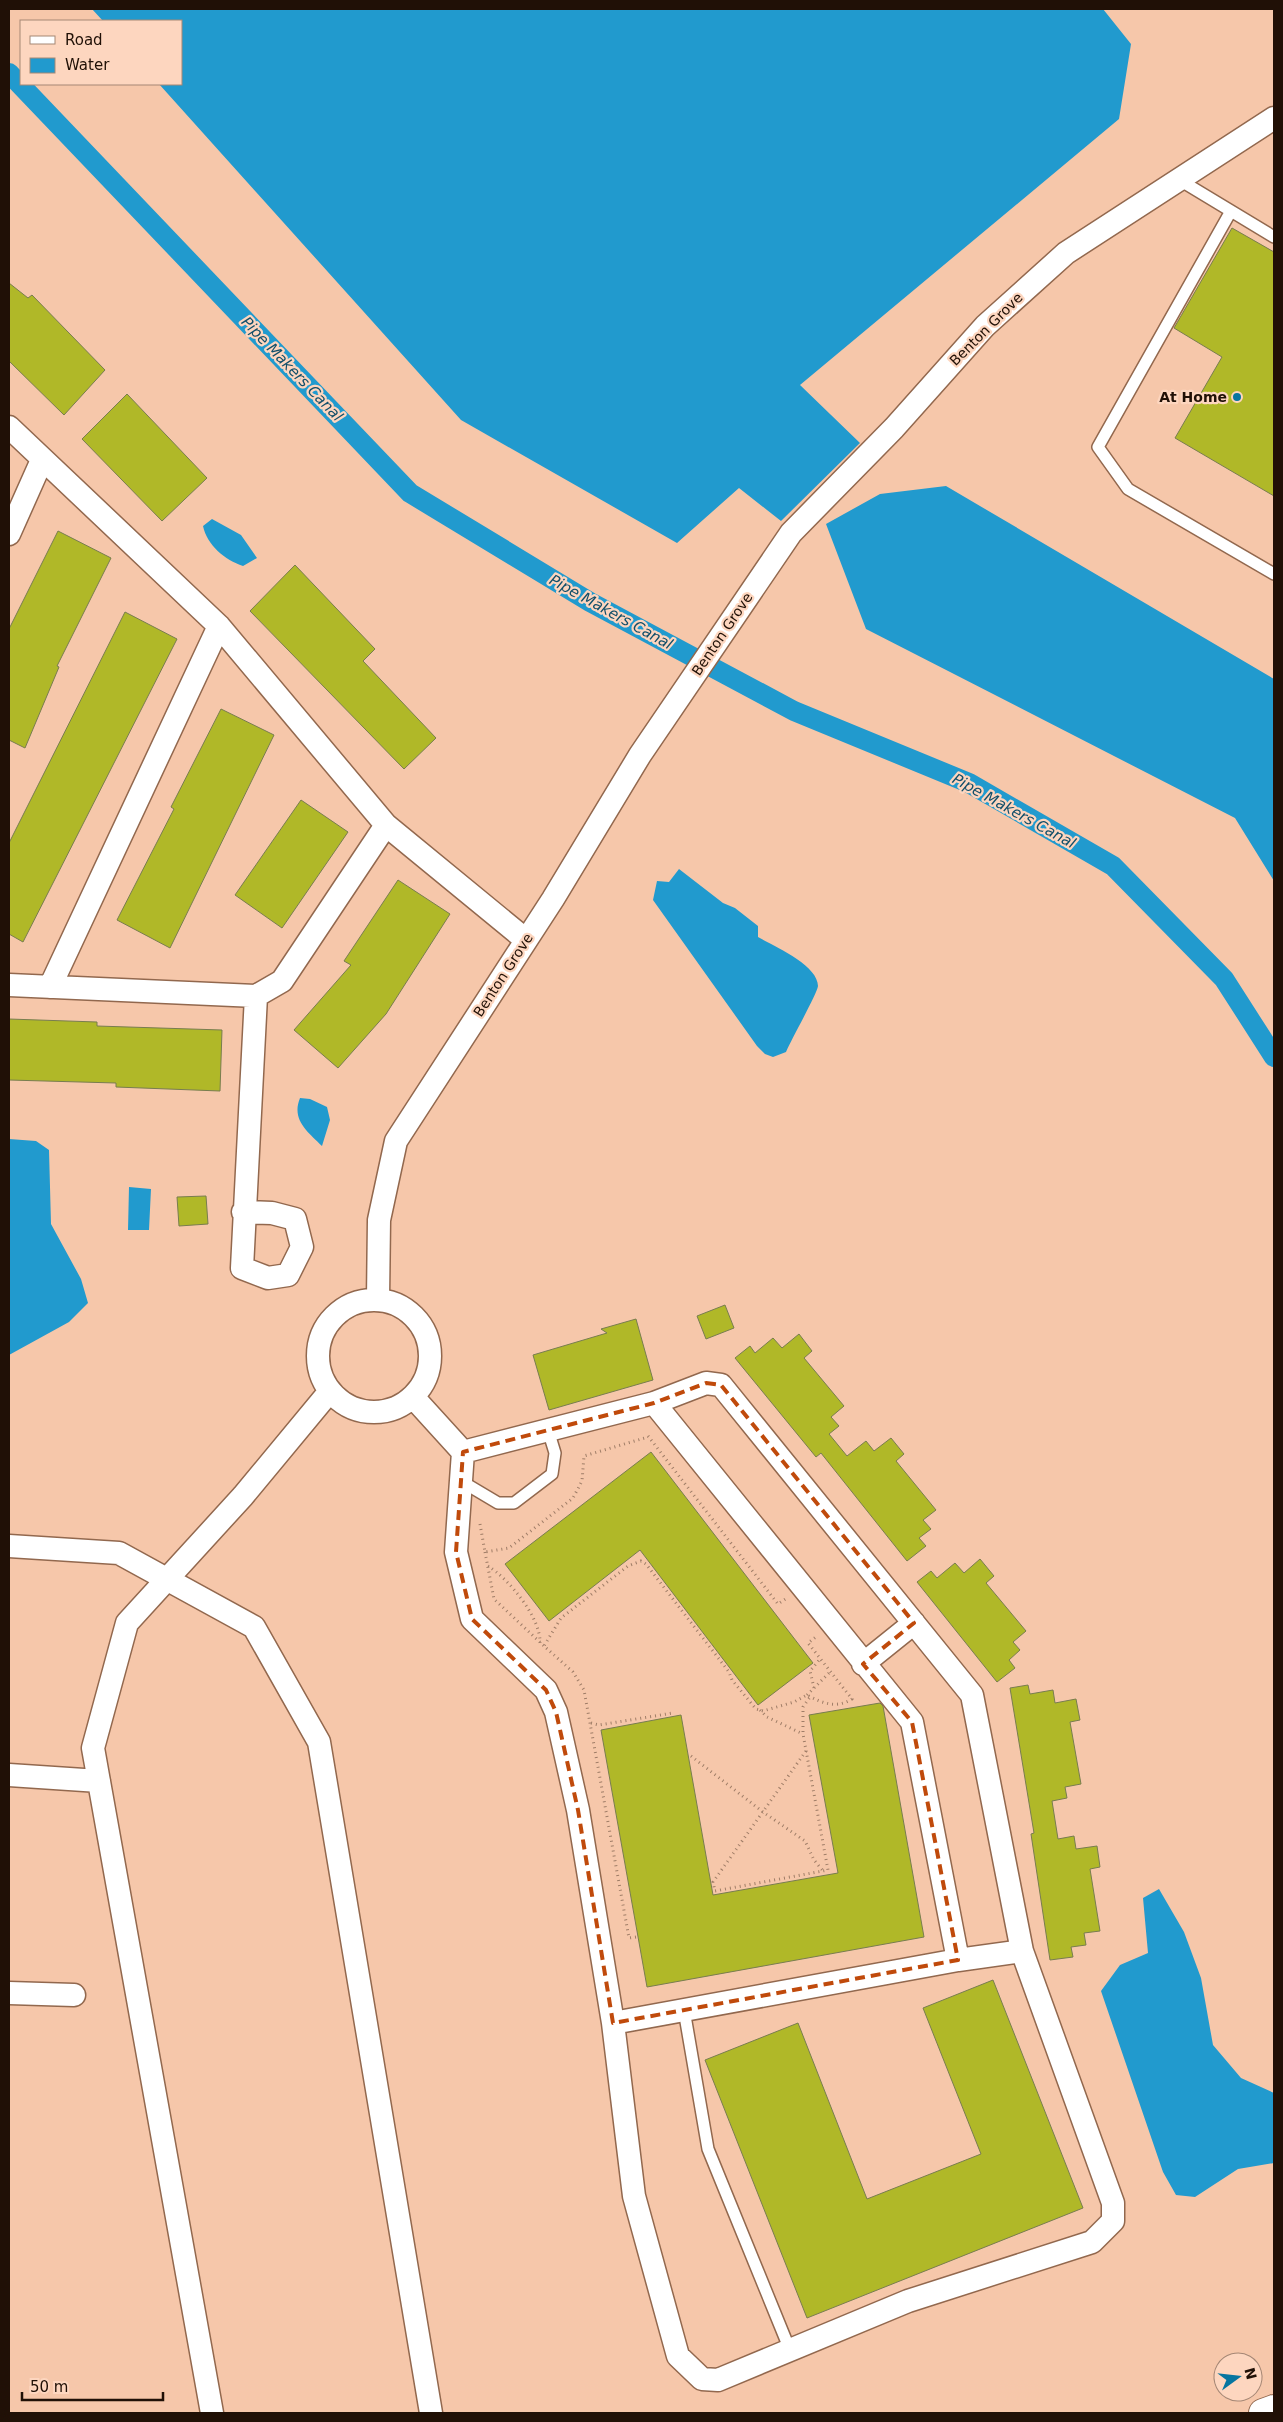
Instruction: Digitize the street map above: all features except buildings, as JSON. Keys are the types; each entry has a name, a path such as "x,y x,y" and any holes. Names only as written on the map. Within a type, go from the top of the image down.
{"highway":[{"path":"1263,2413 1274,2409"}],"street":[{"name":"Benton Grove","path":"378,1299 378,1220 396,1141 526,940 640,755 791,533 870,452 985,326 1066,253 1274,118"},
{"path":"9,427 219,626 386,825 526,940"},
{"path":"9,534 42,460"},
{"path":"50,987 219,626"},
{"path":"9,985 256,996 282,981 386,825"},
{"path":"243,1212 256,996"},
{"path":"378,1299 397,1304 412,1314 424,1328 430,1346 430,1365 424,1382 413,1397 397,1408 379,1412 361,1411 344,1403 330,1391 321,1374 318,1356 321,1338 330,1321 343,1308 360,1301 378,1299"},
{"path":"413,1397 463,1452 456,1552 472,1619 546,1690 556,1712 578,1810 613,2023 634,2196 678,2356 702,2379 718,2380 908,2301 1092,2242 1113,2221 1113,2204 1022,1951 972,1695 721,1385 706,1383 658,1408 548,1430 463,1452"},
{"path":"212,2413 93,1748 127,1623 243,1496 330,1391"},
{"path":"658,1408 831,1625 912,1722 958,1960"},
{"path":"9,1546 119,1553 254,1627 318,1742 431,2413"},
{"path":"863,1664 914,1623"},
{"path":"9,1774 99,1781"},
{"path":"613,2023 958,1960 1022,1951"},
{"path":"9,1993 74,1995"}],"lane":[{"path":"1178,179 1274,237"},
{"path":"1231,211 1098,447 1128,489 1274,574"},
{"path":"461,1481 498,1503 514,1503 552,1474 555,1453 548,1430"},
{"path":"684,2010 708,2149 790,2350"}],"path":[{"path":"648,1437 658,1408"},
{"path":"485,1552 509,1548 573,1498 582,1481 584,1456 648,1437"},
{"path":"648,1437 778,1604 802,1588"},
{"path":"481,1492 477,1508 494,1599 497,1604 578,1679 584,1690 630,1938 636,1937"},
{"path":"544,1646 561,1618 628,1566 641,1561 646,1564 729,1672 732,1680 756,1708 767,1717 803,1734"},
{"path":"488,1566 498,1572 533,1616 540,1634 540,1643"},
{"path":"760,1710 772,1710 808,1696 830,1705 852,1699 808,1643 831,1625"},
{"path":"814,1688 810,1671 820,1659"},
{"path":"806,1751 713,1882 715,1891 828,1870 803,1734 803,1707 814,1688 830,1672"},
{"path":"591,1723 599,1724 673,1712"},
{"path":"691,1756 762,1812 805,1841 814,1860 824,1872"}],"highlighted area":[{"path":"706,1383 721,1385 914,1623 863,1664 912,1722 958,1960 613,2023 578,1810 556,1712 546,1690 472,1619 456,1552 463,1452 654,1403"}],"water":[{"path":"92,9 1103,9 1131,44 1119,119 800,385 860,443 781,521 739,488 677,543 461,420 160,85 182,85 182,20 102,20"},
{"path":"946,486 1274,679 1274,881 1235,818 866,629 826,524 880,494"},
{"path":"212,519 241,535 257,558 243,566 223,556 205,533 203,526"},
{"path":"679,869 723,903 735,908 758,926 758,937 794,957 811,971 816,978 817,991 786,1052 773,1057 765,1054 757,1046 653,900 657,881 669,882"},
{"path":"300,1098 310,1099 327,1107 330,1120 322,1146 302,1125 299,1119 298,1106"},
{"path":"9,1139 36,1141 49,1150 51,1224 81,1279 88,1303 69,1322 9,1355"},
{"path":"129,1187 151,1189 149,1230 128,1230"},
{"path":"1159,1889 1184,1932 1201,1978 1213,2045 1241,2078 1274,2093 1274,2163 1238,2169 1195,2197 1176,2195 1163,2172 1101,1991 1120,1965 1148,1953 1143,1898"}],"waterway":[{"name":"Pipe Makers Canal","path":"9,73 20,85"},
{"name":"Pipe Makers Canal","path":"20,85 410,493 590,602 794,711 969,783 1113,866 1224,979 1274,1057"}],"place":[{"name":"At Home","path":"1237,397"}]}
